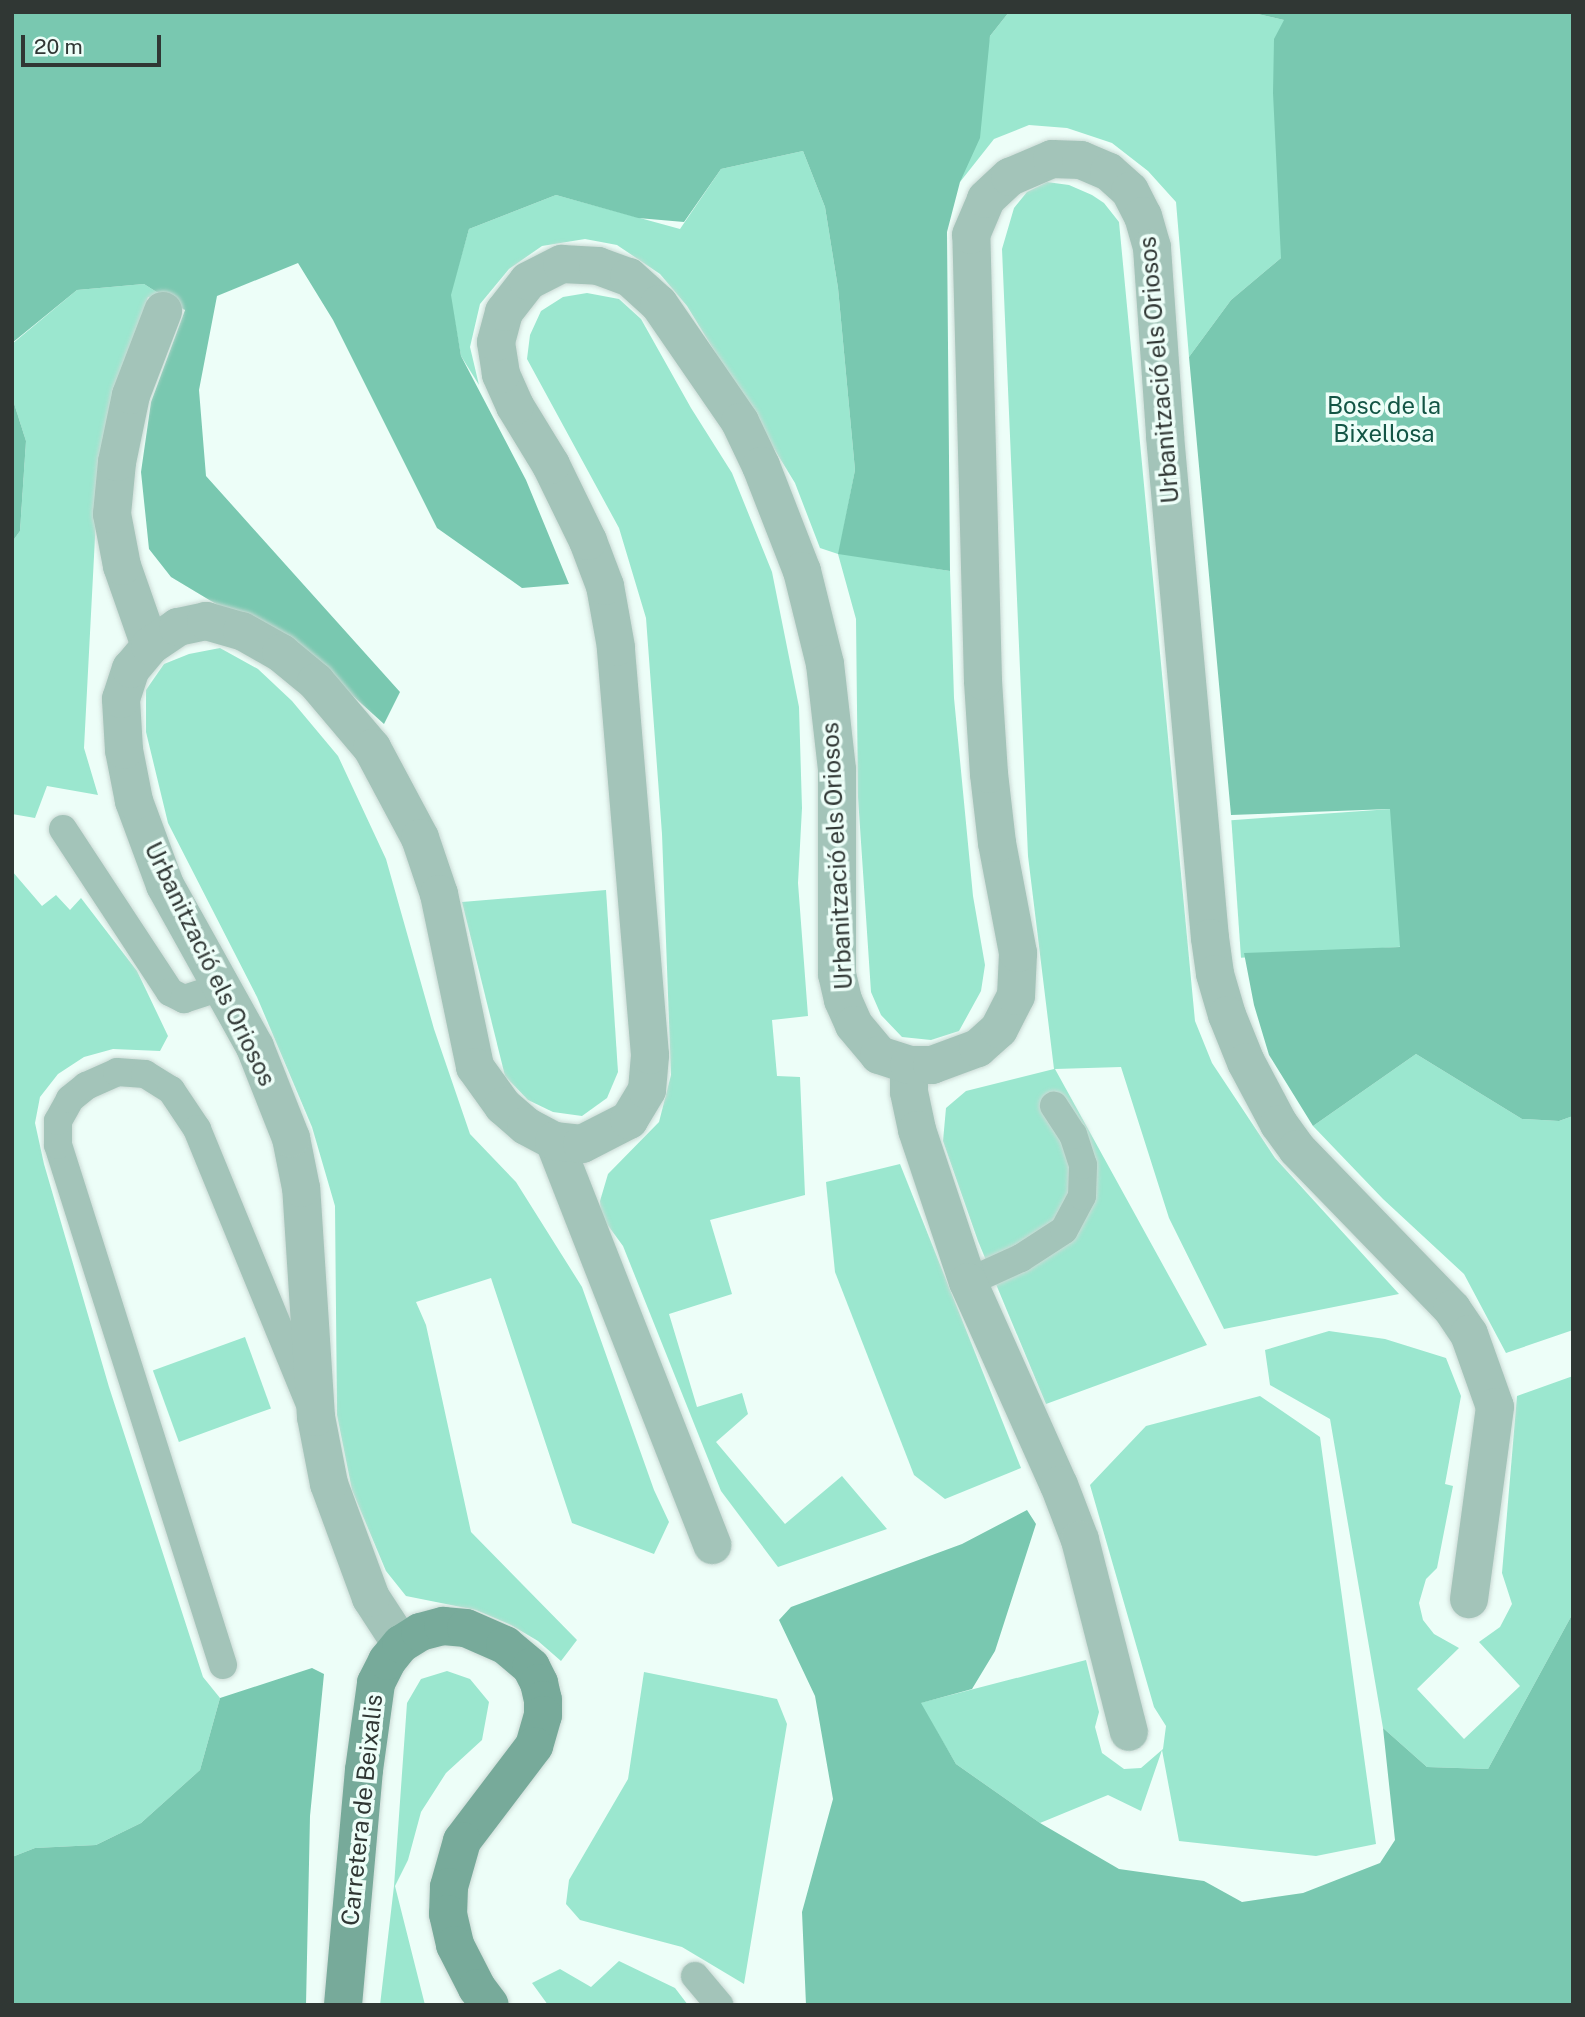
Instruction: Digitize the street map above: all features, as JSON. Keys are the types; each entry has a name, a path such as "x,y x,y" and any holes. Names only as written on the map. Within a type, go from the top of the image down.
{"main road":[{"path":"401,1644 420,1632 443,1626 466,1628 505,1645 530,1667 539,1683 543,1715 534,1746 462,1841 449,1887 448,1914 455,1945 477,1988 490,2005"},
{"name":"Carretera de Beixalis","path":"343,2005 370,1709 382,1672 401,1644"}],"street":[{"name":"Urbanització els Oriosos","path":"401,1644 371,1598 329,1484 316,1417 301,1188 291,1138 254,1047 165,885 134,801 124,750 121,699 131,669 150,646 178,627 206,621 242,631 281,653 316,682 348,718 393,782 420,838 439,894 475,1067 503,1106 526,1126 554,1141 582,1144 629,1120 647,1090 650,1055 617,647 605,586 588,541 551,465 515,406 501,373 496,342 504,312 528,281 562,264 598,267 629,277 659,304 740,422 761,466 802,571 825,664 837,770 837,974 843,1000 863,1040 880,1055 909,1065 932,1065 978,1048 999,1029 1016,996 1018,953 997,843 984,694 971,235 986,199 1010,177 1052,159 1081,160 1110,172 1130,191 1143,216 1152,248 1165,436 1215,974 1246,1062 1279,1124 1329,1185 1452,1309 1469,1334 1486,1373 1495,1407 1493,1438 1469,1599"},
{"path":"150,646 122,566 113,514 117,462 131,395 163,311"},
{"path":"909,1065 909,1092 917,1130 968,1282 1059,1485 1080,1540 1129,1732"},
{"path":"554,1141 712,1545"}],"lane":[{"path":"63,828 170,992 184,999 220,987"},
{"path":"223,1665 58,1145 58,1122 70,1099 86,1086 117,1072 145,1074 171,1090 197,1129 300,1387 316,1417"},
{"path":"968,1282 1021,1258 1065,1230 1082,1196 1083,1165 1073,1135 1054,1106"},
{"path":"695,1976 719,2005"}],"green space":[{"path":"12,12 1009,12 990,36 980,138 960,182 947,232 950,571 838,554 855,470 838,288 825,207 803,151 721,169 684,222 638,218 556,195 469,229 451,295 461,356 526,480 569,584 522,588 437,528 333,320 298,263 217,296 199,390 206,476 400,692 384,724 293,642 216,604 171,577 149,549 141,472 151,402 185,310 144,284 77,290 12,343"},
{"path":"1009,12 1249,12 1284,20 1281,258 1231,300 1189,357 1176,202 1148,171 1112,143 1067,128 1029,125 994,139 960,182 990,36"},
{"name":"Bosc de la Bixellosa","path":"1249,12 1573,12 1573,1116 1559,1121 1522,1119 1416,1054 1313,1126 1269,1055 1254,1005 1244,953 1400,947 1390,809 1231,815 1189,357 1231,300 1281,258 1273,93 1274,39 1284,20"},
{"path":"803,151 825,207 838,288 855,470 839,553 950,571 954,698 973,896 985,965 981,991 959,1031 931,1040 902,1037 881,1015 871,992 858,797 856,619 838,554 820,548 795,483 687,306 660,274 617,245 585,239 542,246 509,269 480,304 470,347 479,385 461,356 450,295 469,229 556,195 680,229 721,169"},
{"path":"1047,182 1069,185 1092,195 1104,203 1119,222 1195,1021 1212,1063 1275,1158 1399,1294 1224,1329 1169,1218 1121,1067 1055,1069 1207,1345 1046,1404 978,1241 943,1141 946,1108 966,1091 1054,1069 1028,856 1002,249 1014,208 1027,192"},
{"path":"144,284 185,310 148,297 111,417 97,499 84,748 98,795 47,786 35,818 12,814 12,542 20,531 26,441 12,397 12,344 77,290"},
{"path":"587,293 619,299 641,319 691,408 732,473 772,572 799,707 802,808 798,883 808,1016 772,1020 777,1076 800,1077 805,1195 710,1220 732,1294 669,1314 697,1407 742,1393 748,1414 716,1442 785,1524 842,1476 887,1529 778,1567 721,1491 623,1246 601,1216 600,1201 608,1174 659,1122 671,1075 662,834 646,618 619,528 527,359 530,335 541,311 563,297"},
{"path":"12,397 26,441 20,531 12,542"},
{"path":"220,648 258,669 292,701 338,756 386,859 434,1029 470,1134 516,1182 582,1287 654,1490 669,1522 654,1554 572,1523 491,1278 416,1302 426,1325 471,1532 577,1640 561,1661 538,1641 511,1625 476,1610 406,1596 386,1571 352,1490 337,1415 335,1206 312,1127 257,997 168,823 146,732 146,690 164,664 189,654"},
{"path":"1391,809 1401,947 1241,958 1231,820"},
{"path":"12,871 42,906 56,895 70,910 81,898 137,971 168,1036 160,1051 113,1049 84,1057 58,1074 40,1097 35,1123 44,1164 109,1387 203,1677 220,1698 200,1770 141,1823 96,1845 35,1848 12,1857"},
{"path":"606,890 618,1072 607,1098 582,1116 553,1112 528,1100 505,1076 462,902"},
{"path":"1416,1054 1522,1119 1559,1121 1573,1116 1573,1330 1506,1353 1464,1274 1383,1199 1313,1126"},
{"path":"900,1164 1021,1468 945,1499 914,1475 835,1272 826,1182"},
{"path":"1329,1331 1385,1339 1446,1358 1461,1396 1445,1484 1453,1486 1437,1568 1426,1579 1419,1603 1423,1620 1434,1634 1459,1648 1417,1689 1464,1739 1520,1686 1479,1642 1500,1627 1512,1604 1502,1573 1517,1396 1573,1376 1573,1613 1488,1769 1427,1767 1383,1728 1330,1419 1270,1385 1265,1350"},
{"path":"245,1337 271,1408 179,1442 153,1371"},
{"path":"1260,1396 1320,1437 1376,1844 1316,1856 1179,1841 1162,1750 1141,1811 1108,1795 1040,1823 956,1764 920,1703 1086,1660 1099,1712 1095,1727 1102,1753 1124,1769 1141,1768 1163,1749 1166,1726 1154,1707 1090,1485 1146,1426"},
{"path":"1027,1510 1036,1524 995,1651 972,1689 921,1703 956,1764 1040,1823 1119,1869 1204,1881 1242,1902 1303,1893 1380,1863 1395,1840 1383,1728 1427,1767 1488,1769 1573,1613 1573,2005 806,2005 802,1912 833,1799 815,1696 779,1620 791,1607 962,1544"},
{"path":"312,1668 324,1674 310,1816 306,2005 12,2005 12,1857 35,1848 96,1845 141,1823 200,1770 220,1698"},
{"path":"447,1671 470,1679 489,1702 482,1740 446,1773 421,1812 408,1860 395,1886 425,2005 380,2005 394,1886 407,1703 421,1679"},
{"path":"644,1672 777,1699 787,1724 744,1984 682,1947 580,1920 566,1904 569,1880 628,1779"},
{"path":"619,1961 675,1988 688,2005 548,2005 532,1983 560,1969 591,1987"}]}
